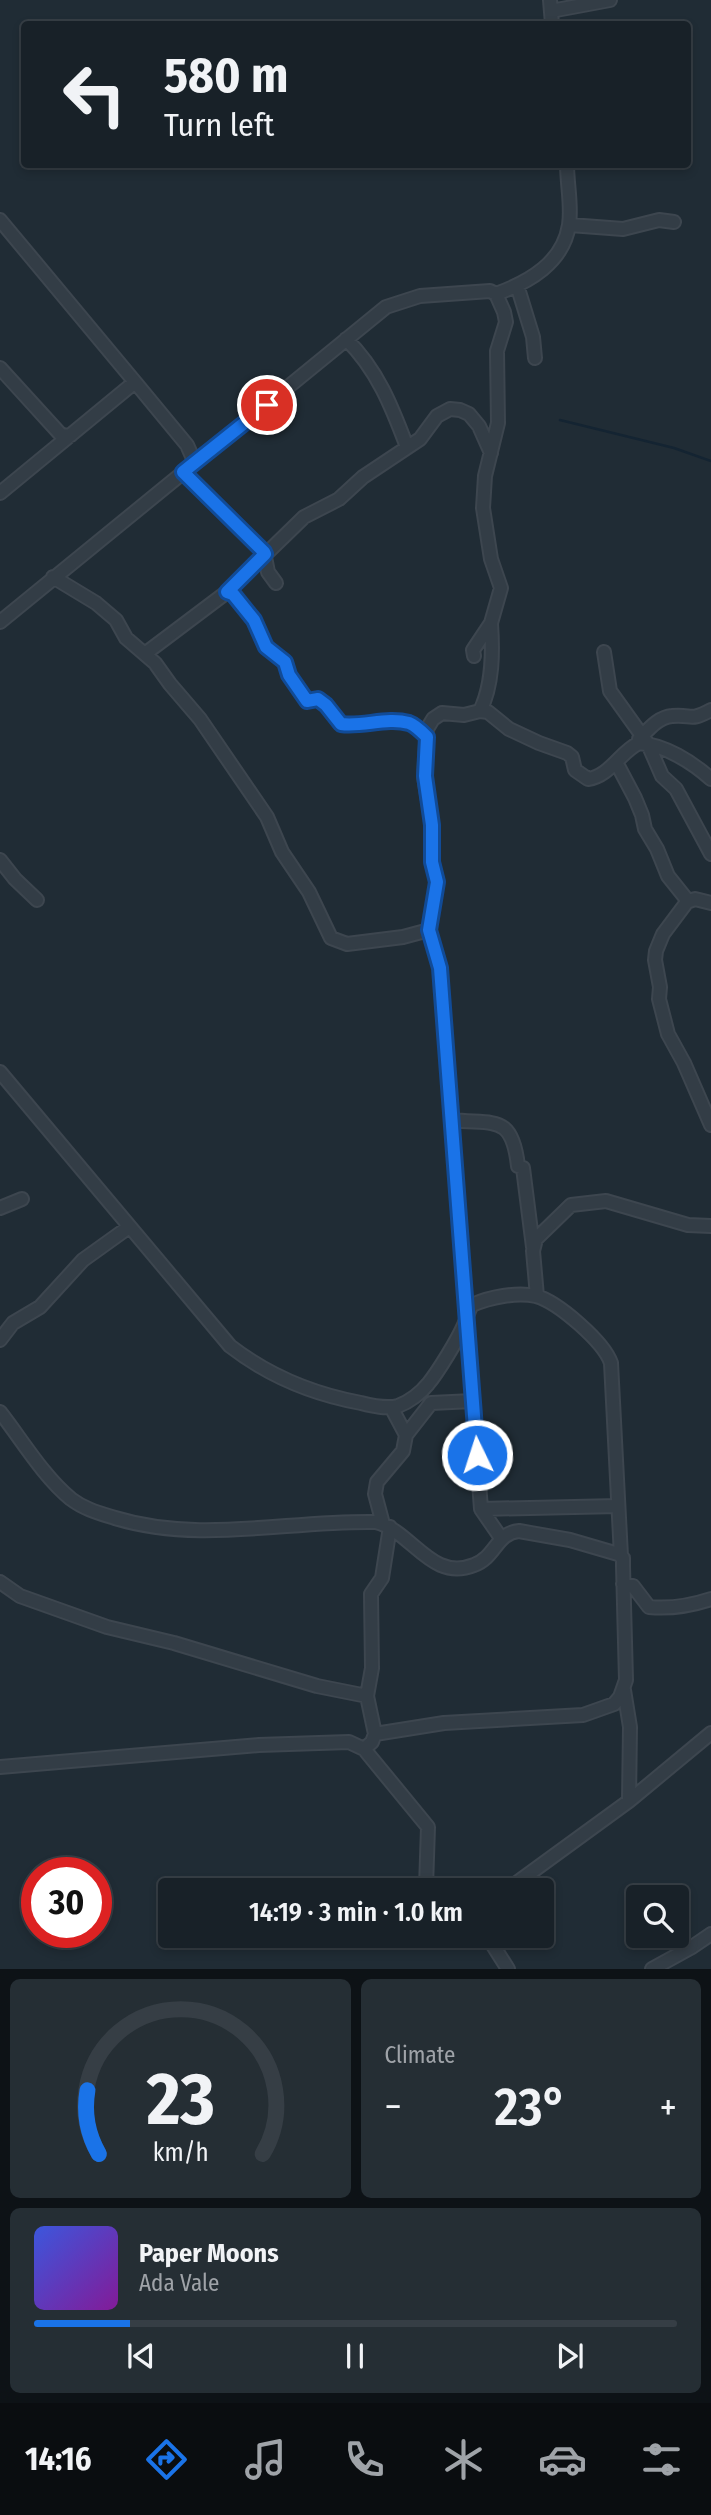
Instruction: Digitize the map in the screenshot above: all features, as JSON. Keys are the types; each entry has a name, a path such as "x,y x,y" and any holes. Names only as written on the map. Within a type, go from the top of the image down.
{"street":[{"path":"551,12 610,0"},
{"path":"496,294 547,268 556,258 570,225 566,168"},
{"path":"0,220 173,427 187,445 195,463"},
{"path":"570,225 623,229 659,220 674,222"},
{"path":"517,285 533,337 535,358"},
{"path":"0,622 386,307 420,296 490,291 496,294 506,322 497,351 499,423 485,476 484,525 501,588 491,623 473,650 474,656"},
{"path":"346,339 377,377 407,447"},
{"path":"0,368 62,436 71,435"},
{"path":"0,493 135,382"},
{"path":"146,653 227,592 304,517 339,499 363,477 420,439 437,416 450,409 469,414 479,426 491,453"},
{"path":"183,472 254,540 265,554 268,572 276,583"},
{"path":"53,577 96,603 116,620 126,638 146,653 200,719 232,762 267,817 282,852 309,892 331,938 346,944 402,937 429,930"},
{"path":"227,592 233,594 254,620 266,647 285,662 289,675 307,701 318,699 341,724 360,726 411,723 427,737"},
{"path":"480,711 487,697 493,645 491,623"},
{"path":"604,652 610,691 645,740 662,776 676,789 711,854"},
{"path":"501,1538 481,1509 440,968 429,930 437,882 432,862 432,825 425,776 427,729 433,719 442,713 464,715 488,712 509,729 567,753 572,757 575,770 587,779 599,776 631,747 645,740 654,724 664,718 696,718 711,709"},
{"path":"645,740 692,763 711,779"},
{"path":"616,762 635,798 645,829 668,876 688,901"},
{"path":"0,860 37,900"},
{"path":"711,903 695,899 688,901 663,934 656,951 659,999 668,1034 711,1125"},
{"path":"0,1072 230,1346 244,1357 317,1394 381,1407 473,1401"},
{"path":"452,1120 491,1122 505,1127 510,1133 518,1166 523,1168 537,1296"},
{"path":"0,1208 22,1199"},
{"path":"533,1251 536,1239 571,1205 606,1201 688,1225 711,1226"},
{"path":"0,1340 13,1323 40,1307 83,1260 129,1227"},
{"path":"395,1406 412,1399 428,1385 464,1325 472,1305 483,1300 537,1296 572,1319 607,1352 611,1363 624,1584 624,1690 630,1727 629,1801"},
{"path":"364,1749 372,1742 375,1734 367,1696 372,1668 372,1594 382,1578 386,1525 375,1494 377,1482 403,1451 406,1435 431,1403"},
{"path":"395,1406 406,1435"},
{"path":"0,1412 55,1482 73,1500 93,1512 128,1522 158,1528 198,1530 363,1522 386,1525 434,1562 453,1570 485,1560 501,1538 511,1531 570,1540 621,1556"},
{"path":"481,1509 618,1506"},
{"path":"0,1582 20,1595 107,1627 174,1643 317,1686 367,1696"},
{"path":"624,1584 633,1586 649,1607 693,1605 711,1599"},
{"path":"375,1734 443,1723 583,1714 614,1704 624,1690"},
{"path":"523,1878 629,1801 711,1733"},
{"path":"0,1768 260,1745 349,1742 364,1749 428,1827 425,1878"},
{"path":"652,1969 711,1934"},
{"path":"495,1948 508,1969"}],"waterway":[{"path":"560,420 674,448 711,461"}],"route":[{"path":"267,405 183,472 264,552 227,592 233,594 254,620 266,647 285,662 289,675 307,701 318,699 341,724 360,726 411,723 427,737 426,792 432,825 432,862 437,882 429,930 440,968 477,1455"}]}
